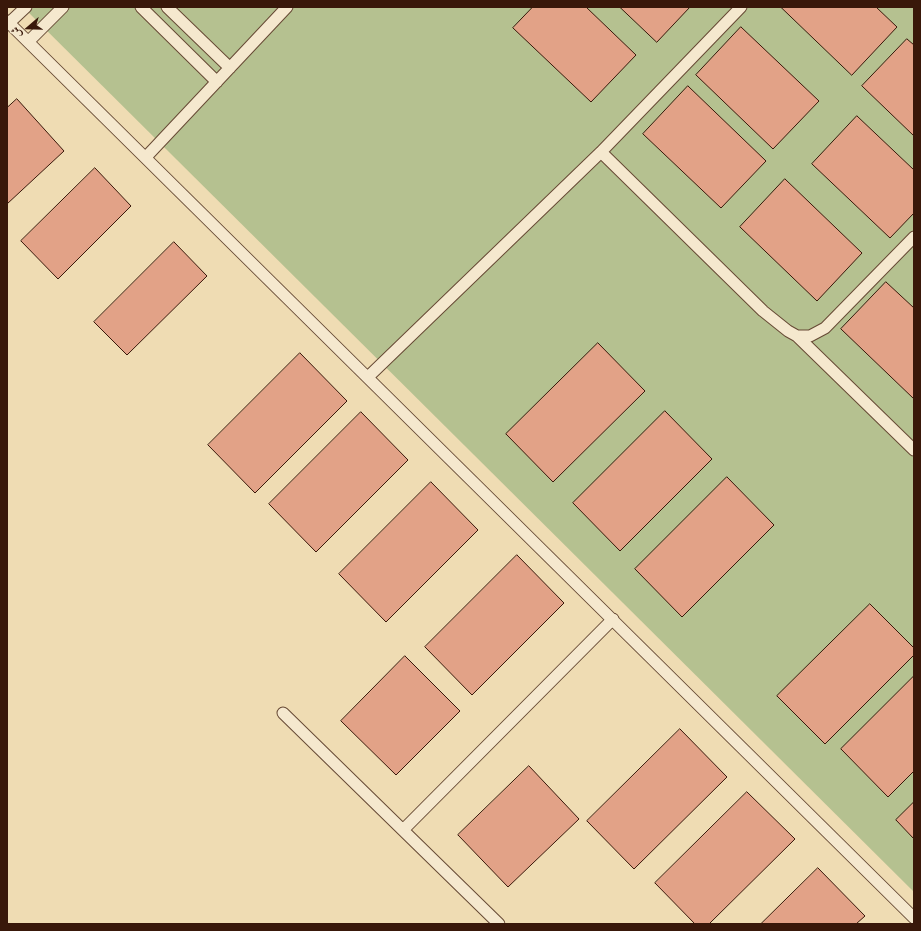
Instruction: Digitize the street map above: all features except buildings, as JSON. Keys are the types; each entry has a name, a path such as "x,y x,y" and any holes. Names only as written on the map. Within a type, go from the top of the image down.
{"lane":[{"path":"26,7 8,22 29,41 914,918"},
{"path":"29,41 63,7"},
{"path":"141,7 217,82"},
{"path":"167,7 230,68"},
{"path":"146,157 287,7"},
{"path":"368,377 601,152 741,7"},
{"path":"601,152 763,311 788,331 797,336 914,450"},
{"path":"797,336 810,336 825,328 914,237"},
{"path":"403,830 612,619"},
{"path":"283,713 499,924"}],"green space":[{"path":"23,7 914,7 914,892"}]}
